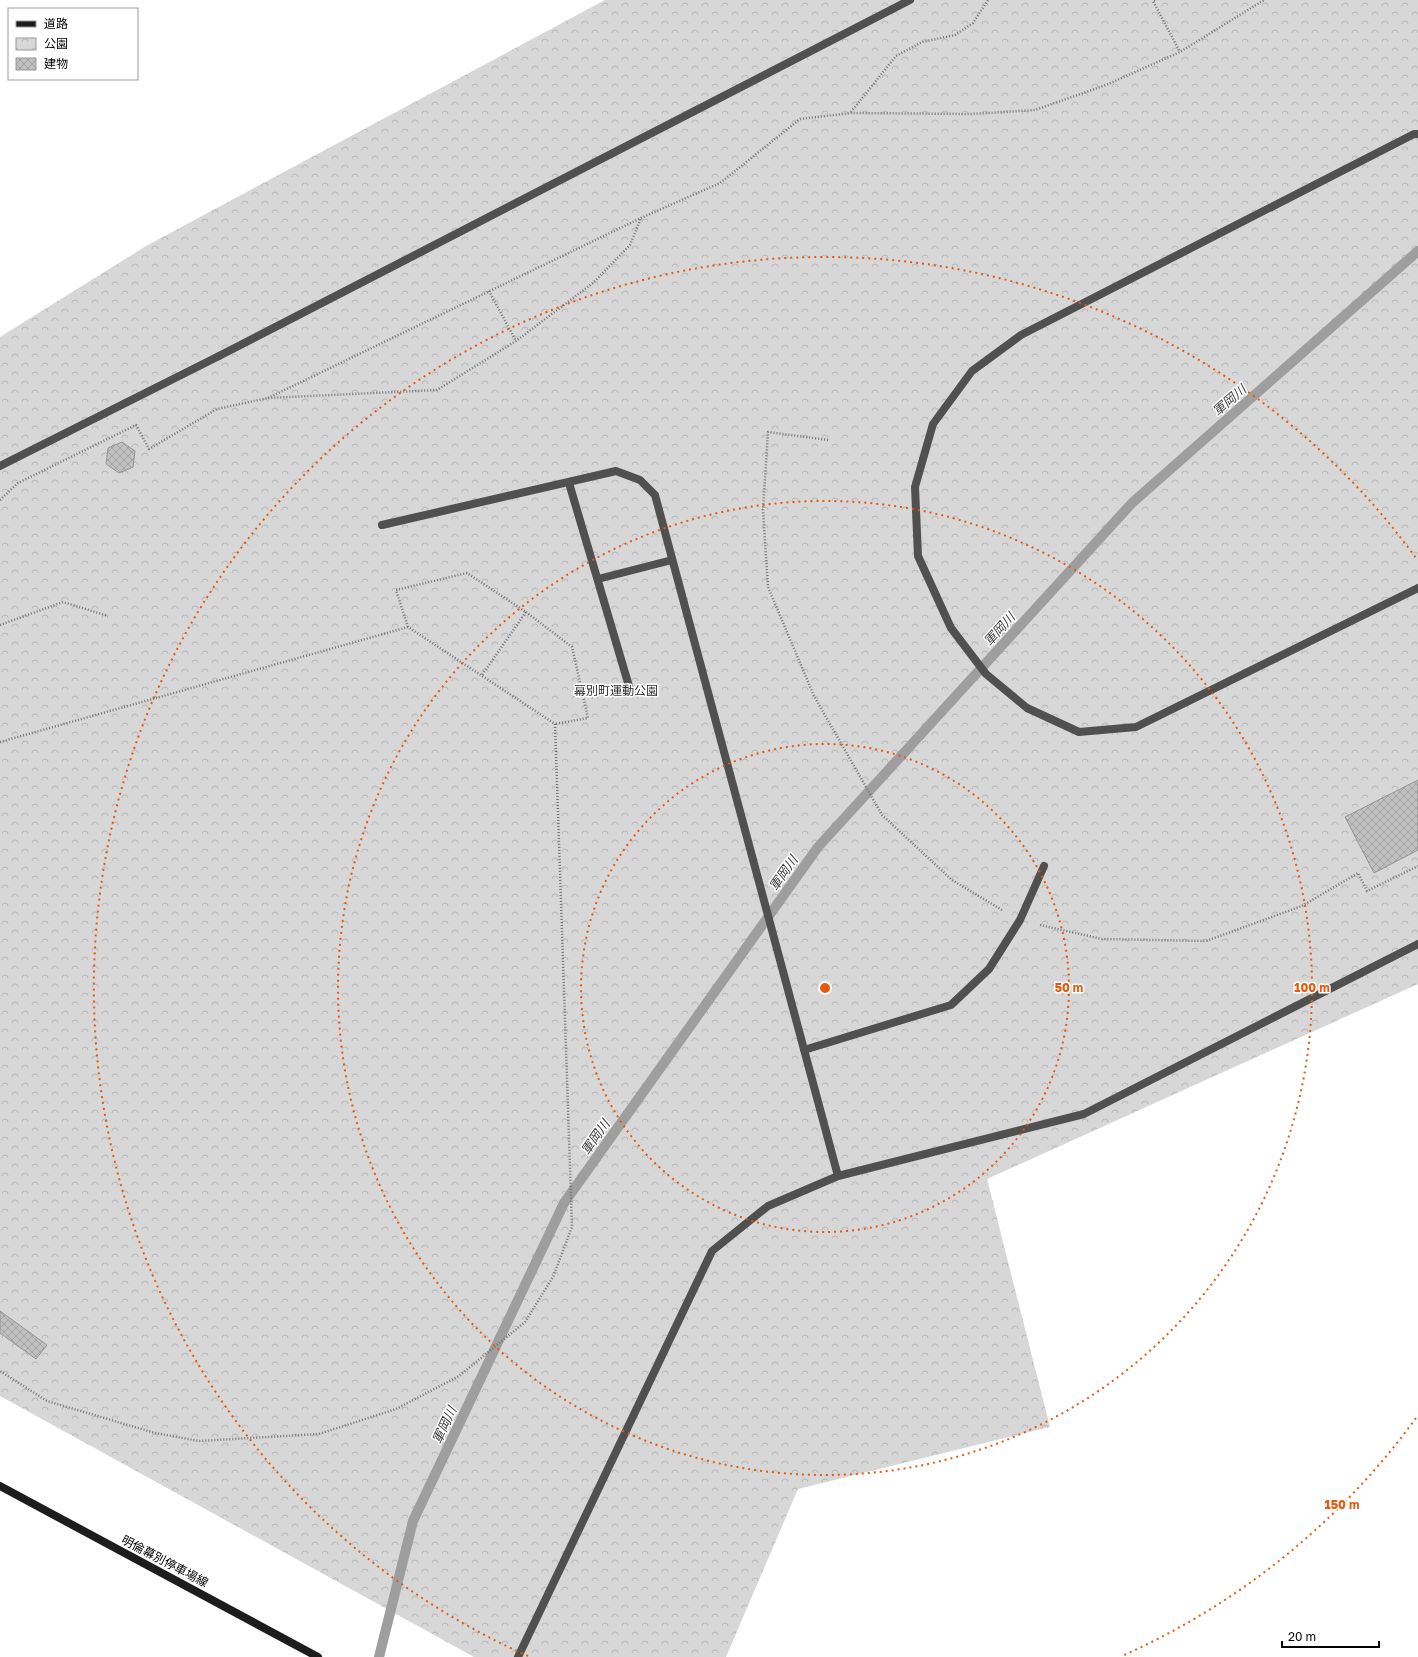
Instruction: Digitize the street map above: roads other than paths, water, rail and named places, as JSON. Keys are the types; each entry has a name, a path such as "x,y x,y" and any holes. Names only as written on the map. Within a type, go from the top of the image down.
{"main road":[{"name":"明倫幕別停車場線","path":"0,1486 318,1657"}],"street":[{"path":"0,466 219,356 910,0"},
{"path":"1418,134 1414,134 1021,335 972,371 933,424 915,487 918,556 951,628 986,674 1027,708 1079,732 1136,727 1418,588"},
{"path":"382,525 570,483 616,471 640,480 655,495 838,1176"},
{"path":"570,483 631,693"},
{"path":"598,579 672,560"},
{"path":"804,1050 951,1005 989,969 1020,920 1044,866"},
{"path":"518,1657 712,1251 768,1206 838,1176 1084,1114 1418,944"}],"waterway":[{"name":"軍岡川","path":"379,1657 413,1521 564,1203 818,847 1132,503 1418,251"}],"park label":[{"name":"幕別町運動公園","path":"616,690"}]}
